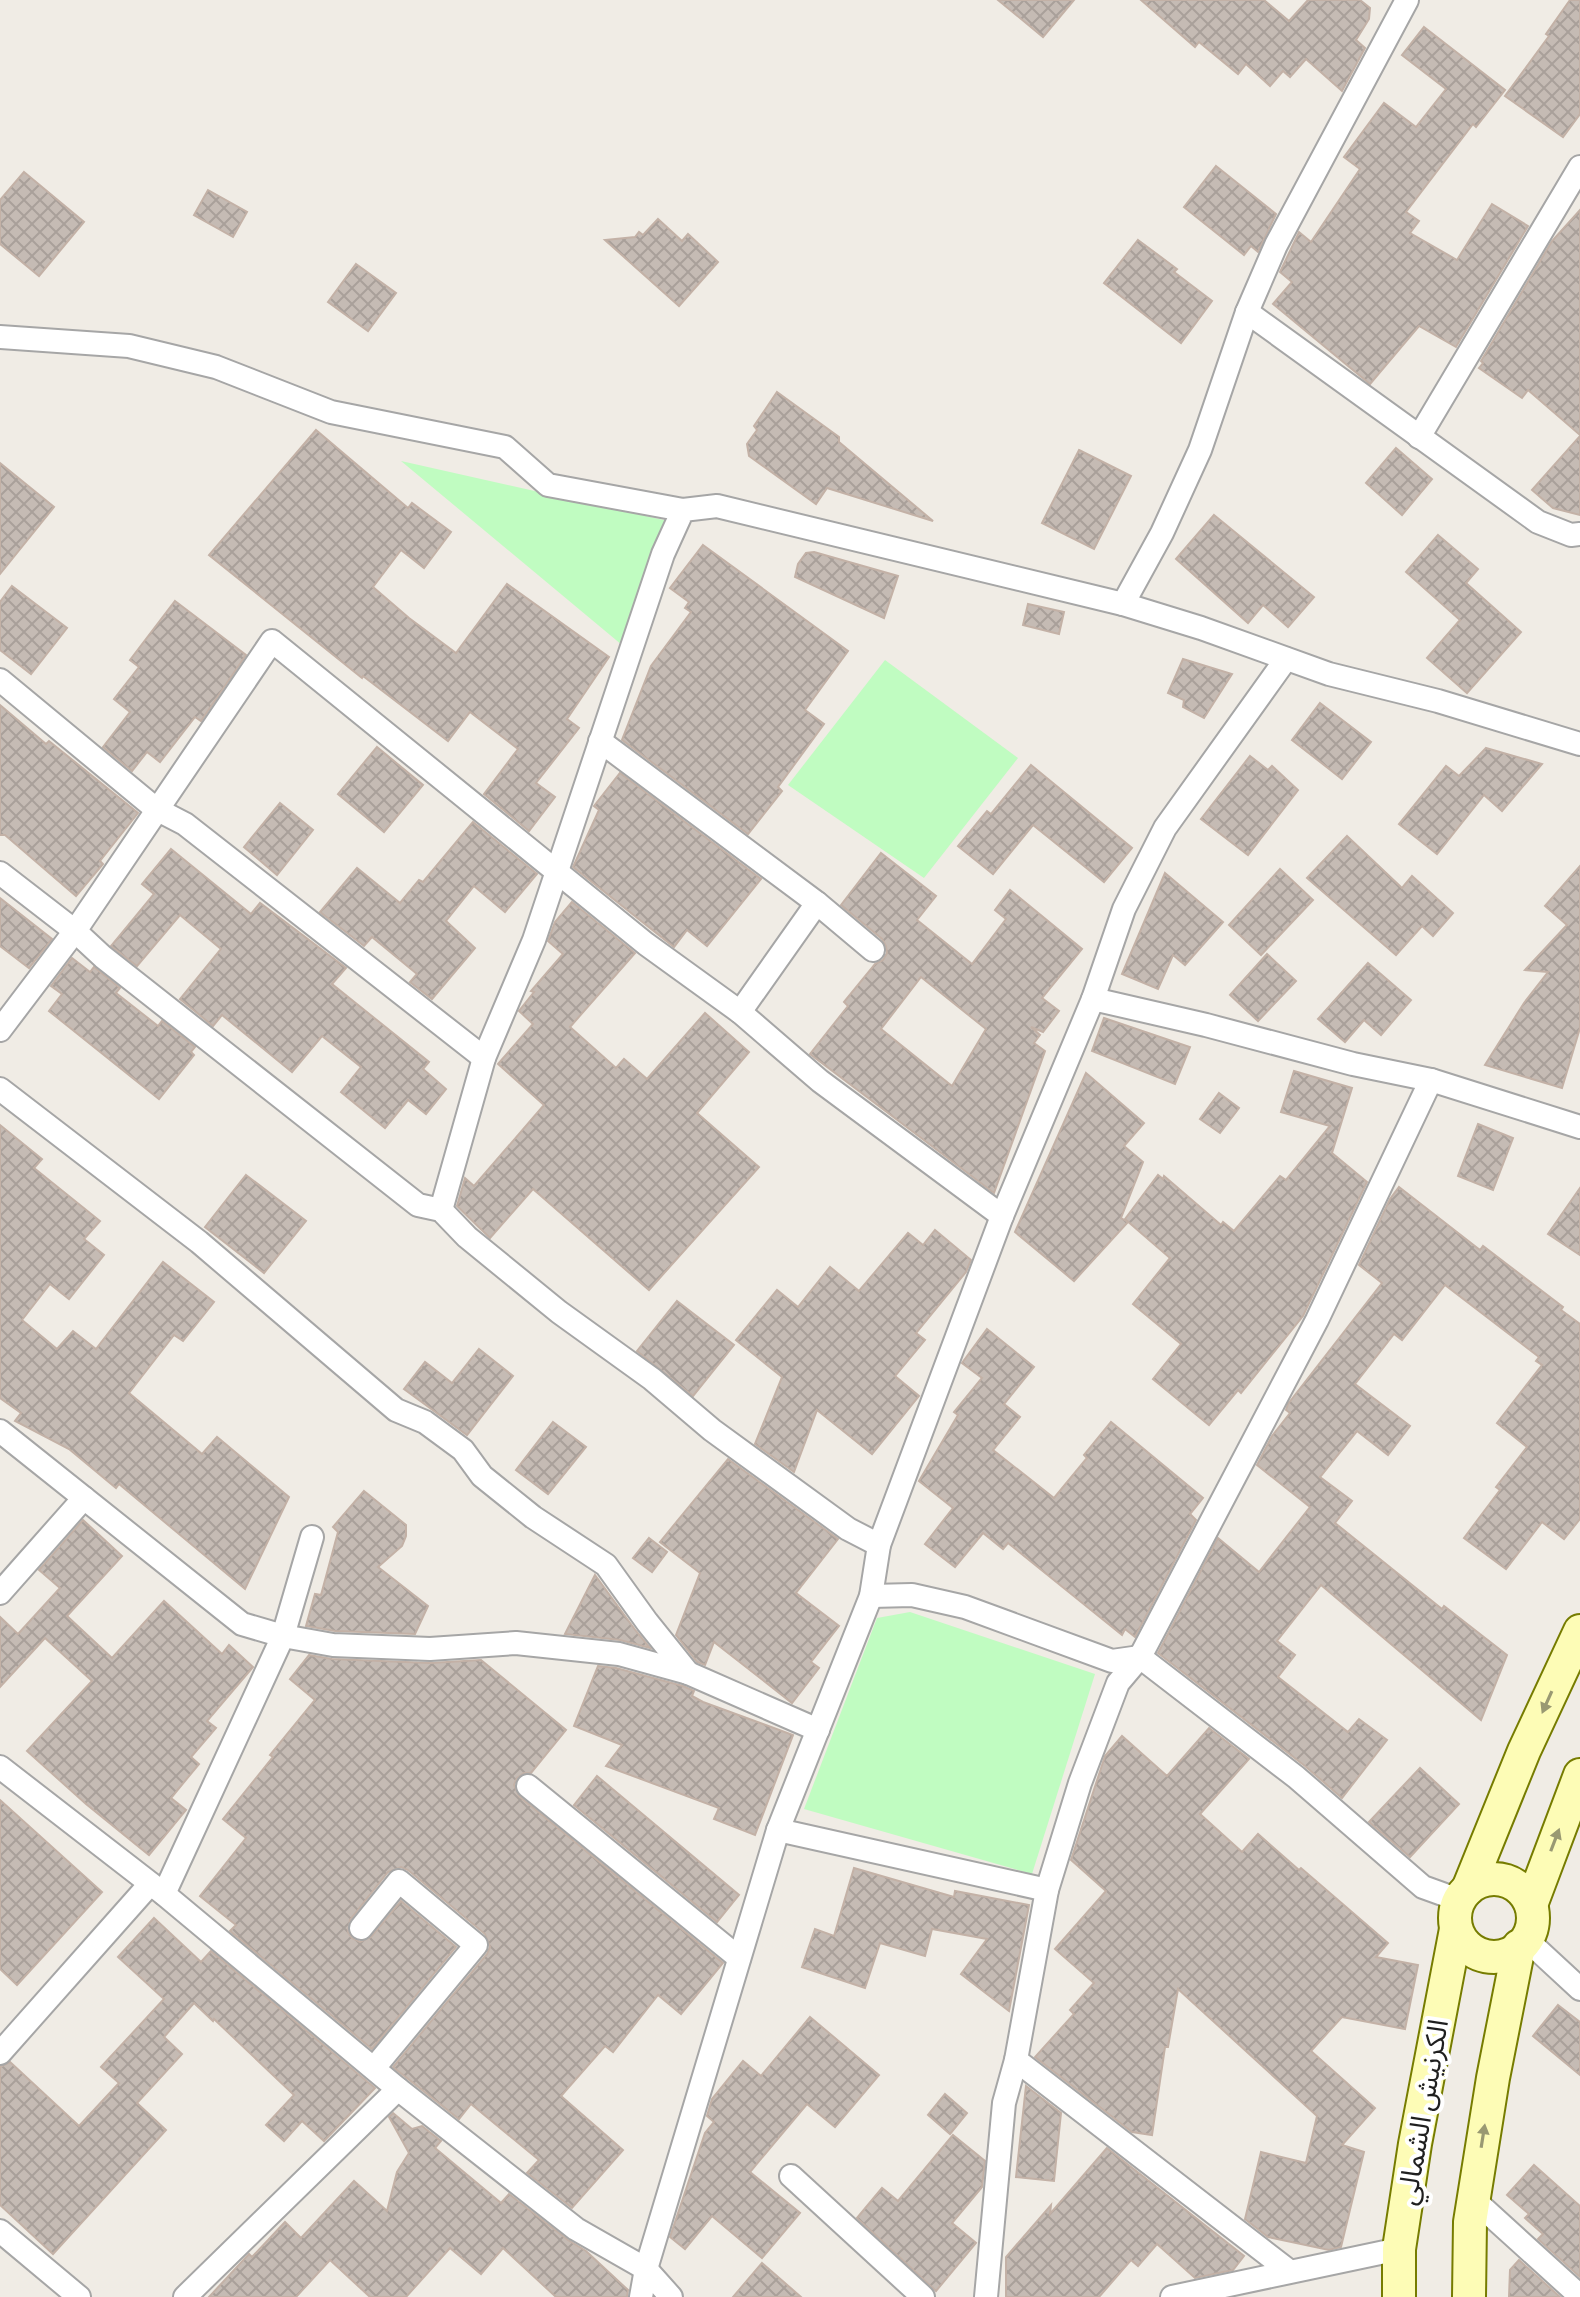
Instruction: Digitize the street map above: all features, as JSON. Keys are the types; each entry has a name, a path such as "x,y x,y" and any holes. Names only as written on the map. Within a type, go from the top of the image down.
{"main road":[{"name":"الكرنيش الشمالي","path":"1399,2297 1399,2249 1415,2144 1461,1906 1524,1751 1580,1631"},
{"path":"1469,2297 1470,2222 1493,2078 1523,1943 1532,1927 1531,1905 1578,1786"},
{"path":"1523,1943 1512,1953 1486,1956 1474,1951 1462,1941 1461,1906 1483,1880 1496,1879 1512,1883 1524,1893 1531,1905"}],"street":[{"path":"1123,604 1162,533 1200,450 1247,312 1276,245 1407,0"},
{"path":"1419,437 1580,167"},
{"path":"1247,312 1538,522 1571,535 1580,534"},
{"path":"0,337 129,346 216,367 331,412 505,447 548,485 683,510 717,506 1123,604 1329,674 1438,701 1580,744"},
{"path":"441,1210 484,1058 534,940 663,554 683,510"},
{"path":"0,1030 75,931 272,641 646,944 740,1012 820,1081 1002,1216"},
{"path":"641,2297 646,2269 778,1830 871,1596 879,1545 1002,1216 1093,999 1124,909 1165,828 1286,659"},
{"path":"0,680 156,809 185,824 484,1058"},
{"path":"600,741 817,903 873,950"},
{"path":"0,873 418,1205 441,1210 467,1237 559,1312 652,1379 712,1430 848,1529 879,1545"},
{"path":"740,1012 817,903"},
{"path":"1093,999 1353,1064 1431,1080 1580,1127"},
{"path":"986,2297 1004,2103 1016,2060 1047,1890 1080,1783 1118,1683 1140,1657 1317,1320 1431,1080"},
{"path":"0,1089 199,1242 396,1410 425,1422 463,1450 482,1476 533,1517 606,1565 688,1673"},
{"path":"0,1431 242,1624 283,1636 333,1645 430,1649 516,1643 619,1654 688,1673 818,1730"},
{"path":"0,1593 84,1498"},
{"path":"0,2053 157,1889 283,1636 312,1537"},
{"path":"871,1596 912,1595 965,1607 1112,1661 1140,1657 1296,1777 1423,1887 1461,1906"},
{"path":"0,1767 157,1889 398,2089 576,2229 646,2269 671,2297"},
{"path":"528,1786 739,1958"},
{"path":"778,1830 1047,1890"},
{"path":"361,1928 399,1881 476,1945 374,2068"},
{"path":"1523,1943 1580,1989"},
{"path":"1016,2060 1289,2271"},
{"path":"185,2297 398,2089"},
{"path":"791,2176 923,2297"},
{"path":"1473,2199 1580,2296"},
{"path":"0,2231 79,2297"},
{"path":"1172,2297 1399,2249"}],"green space":[{"path":"401,461 668,521 622,645"},
{"path":"885,660 1018,758 924,878 788,785"},
{"path":"910,1612 1095,1674 1032,1874 804,1809 877,1618"}],"building":[{"path":"998,0 1074,0 1043,37"},
{"path":"1141,0 1264,0 1289,21 1308,0 1360,0 1370,8 1369,19 1356,40 1365,48 1342,91 1306,59 1290,77 1283,71 1270,86 1246,64 1238,74 1199,42 1195,47"},
{"path":"1570,0 1580,0 1580,114 1563,137 1505,96 1549,36 1546,34"},
{"path":"1424,27 1505,90 1476,127 1473,124 1406,212 1419,221 1410,233 1457,260 1492,204 1528,226 1456,347 1419,326 1370,384 1273,304 1292,282 1280,272 1299,232 1311,242 1360,169 1344,157 1384,103 1416,127 1446,89 1402,55"},
{"path":"1216,166 1276,214 1258,252 1251,246 1244,255 1184,207"},
{"path":"24,172 84,222 39,276 0,244 0,200"},
{"path":"208,190 247,212 233,237 194,215"},
{"path":"1580,210 1580,435 1528,390 1522,398 1479,368 1552,241"},
{"path":"658,219 682,241 688,234 718,262 679,306 605,240 635,237 639,232 643,235"},
{"path":"1138,240 1177,269 1174,272 1212,301 1181,343 1104,283"},
{"path":"356,264 396,293 368,331 328,302"},
{"path":"777,392 839,437 839,442 933,521 827,488 816,504 749,456 747,444 757,430 754,426"},
{"path":"316,430 408,508 412,503 451,532 424,568 401,550 373,587 409,618 456,653 507,584 609,657 567,719 579,728 536,783 555,797 529,831 484,794 518,749 470,712 448,741 362,678 209,555"},
{"path":"1580,436 1580,515 1553,508 1532,490"},
{"path":"1396,448 1432,479 1402,515 1366,483"},
{"path":"1079,450 1131,476 1094,549 1042,523"},
{"path":"0,463 54,507 0,574"},
{"path":"1214,515 1314,597 1288,627 1263,605 1248,623 1176,559"},
{"path":"1438,535 1478,569 1466,583 1521,632 1467,693 1427,658 1460,620 1406,572"},
{"path":"703,545 848,651 805,710 824,724 778,787 782,791 748,834 622,740 651,666 691,612 685,608 689,602 670,588"},
{"path":"814,552 898,576 884,618 795,577 798,564 806,553"},
{"path":"12,586 67,628 31,674 0,650 0,602"},
{"path":"175,601 246,655 201,721 195,717 160,762 147,752 132,771 103,747 130,712 114,699 139,667 130,660"},
{"path":"1028,604 1064,612 1059,634 1023,625"},
{"path":"1183,659 1232,674 1204,718 1183,707 1184,700 1168,693"},
{"path":"1320,703 1371,742 1342,779 1292,740"},
{"path":"0,705 138,813 100,861 103,864 76,896 5,835 0,835"},
{"path":"377,747 423,785 384,832 338,794"},
{"path":"1486,748 1542,764 1502,811 1484,795 1437,854 1399,824 1446,766 1459,776"},
{"path":"1250,756 1268,770 1272,766 1298,790 1248,855 1201,819"},
{"path":"1031,765 1132,848 1104,882 1033,825 993,874 958,846 987,811 991,814"},
{"path":"620,773 761,879 707,946 687,930 674,947 573,867 599,810 594,806"},
{"path":"280,803 313,830 277,875 244,847"},
{"path":"473,822 537,874 505,912 474,886 446,921 475,948 432,999 410,982 417,974 372,937 364,946 320,912 357,868 400,903 419,880 423,882"},
{"path":"1347,836 1402,888 1412,876 1453,913 1433,936 1422,926 1396,955 1307,878"},
{"path":"171,849 251,914 260,903 346,968 332,984 429,1062 423,1069 446,1089 426,1114 408,1100 385,1128 341,1092 361,1067 322,1036 292,1072 222,1015 213,1026 180,999 221,949 180,915 137,966 111,946 154,894 142,884"},
{"path":"881,853 936,896 917,920 972,964 1006,919 995,910 1010,890 1082,949 1042,998 1059,1011 1043,1032 1031,1027 1040,1035 1034,1043 1045,1051 994,1193 810,1054 848,1006 844,1002 887,953 882,939 841,905","holes":["921,977 986,1029 952,1086 881,1029"]},
{"path":"1580,866 1580,1028 1562,1088 1485,1065 1524,1003 1548,972 1525,970 1567,925 1545,906"},
{"path":"1280,869 1313,900 1261,955 1229,925"},
{"path":"1165,873 1223,922 1185,965 1173,955 1158,989 1122,974"},
{"path":"0,898 52,939 29,968 0,946"},
{"path":"572,902 635,953 570,1027 616,1068 624,1059 647,1079 705,1013 749,1052 697,1113 759,1167 649,1290 533,1189 490,1238 457,1206 465,1178 474,1186 544,1105 498,1064 533,1024 519,1011 534,992 531,991 563,954 548,941 555,922"},
{"path":"1267,954 1296,981 1258,1021 1230,995"},
{"path":"72,958 90,972 94,967 120,988 116,993 158,1026 162,1021 195,1047 191,1052 194,1055 159,1099 49,1011 62,994 51,986"},
{"path":"1368,963 1411,1000 1381,1035 1364,1020 1345,1042 1318,1019"},
{"path":"1104,1018 1190,1047 1175,1084 1092,1051"},
{"path":"1294,1071 1352,1088 1332,1153 1367,1182 1303,1316 1241,1393 1238,1390 1209,1425 1153,1379 1181,1344 1133,1304 1170,1258 1125,1219 1158,1175 1163,1179 1164,1176 1221,1225 1223,1222 1234,1231 1280,1176 1286,1180 1330,1126 1281,1112"},
{"path":"1086,1073 1144,1123 1124,1146 1143,1162 1121,1218 1128,1222 1074,1281 1015,1232"},
{"path":"1219,1093 1239,1108 1220,1133 1200,1119"},
{"path":"1478,1124 1513,1138 1493,1190 1458,1176"},
{"path":"0,1125 42,1159 34,1168 100,1221 84,1239 104,1255 69,1299 50,1284 22,1320 57,1349 73,1331 96,1349 163,1262 214,1302 183,1341 174,1335 129,1393 202,1454 217,1437 289,1497 245,1589 119,1484 116,1488 69,1449 15,1421 21,1413 0,1398"},
{"path":"246,1175 306,1221 264,1273 205,1227"},
{"path":"1399,1187 1480,1250 1483,1246 1563,1307 1561,1310 1580,1324 1580,1519 1564,1539 1542,1522 1506,1569 1464,1538 1500,1490 1496,1487 1527,1447 1497,1423 1542,1365 1536,1361 1539,1357 1445,1285 1402,1340 1394,1334 1355,1384 1410,1426 1388,1455 1357,1431 1320,1477 1352,1501 1335,1523 1442,1609 1444,1606 1507,1655 1481,1720 1321,1585 1277,1641 1295,1655 1278,1677 1348,1732 1359,1719 1387,1740 1342,1798 1158,1653 1218,1538 1259,1572 1310,1507 1257,1465 1272,1436 1290,1413 1286,1410 1288,1404 1382,1283 1359,1265 1390,1199"},
{"path":"1580,1188 1580,1255 1548,1234"},
{"path":"935,1230 971,1260 966,1272 916,1333 925,1340 895,1376 919,1396 872,1454 817,1410 794,1472 755,1444 782,1377 736,1340 777,1290 798,1307 830,1267 859,1291 908,1233 923,1245"},
{"path":"677,1301 734,1345 693,1396 637,1351"},
{"path":"987,1329 1034,1367 1004,1404 1020,1417 993,1450 1054,1498 1111,1422 1203,1498 1190,1514 1196,1520 1135,1637 1125,1629 1122,1635 1008,1543 1003,1549 983,1533 955,1567 925,1544 953,1508 919,1481 958,1415 954,1412 982,1378 962,1363"},
{"path":"479,1349 513,1376 467,1435 404,1389 425,1362 452,1383"},
{"path":"553,1422 586,1447 548,1494 516,1470"},
{"path":"728,1459 838,1539 796,1593 839,1626 811,1662 819,1668 792,1703 714,1642 705,1665 697,1662 676,1635 700,1573 660,1542"},
{"path":"364,1491 406,1525 402,1546 378,1567 428,1606 415,1634 335,1631 306,1626 315,1594 321,1595 338,1532 333,1527"},
{"path":"83,1520 122,1556 67,1616 112,1658 164,1601 222,1654 229,1645 253,1667 207,1721 216,1728 191,1757 199,1764 171,1798 186,1810 149,1855 27,1751 92,1681 45,1638 0,1687 0,1617 18,1634 60,1588 39,1570"},
{"path":"649,1538 667,1552 652,1572 633,1558"},
{"path":"595,1575 650,1648 620,1640 565,1634"},
{"path":"309,1655 332,1659 430,1663 481,1660 566,1730 531,1773 517,1778 514,1785 519,1796 723,1963 681,2014 658,1995 613,2052 605,2046 561,2096 623,2150 572,2208 527,2173 539,2160 471,2104 459,2119 393,2067 487,1954 490,1947 485,1934 408,1870 401,1867 388,1872 350,1920 348,1932 352,1938 360,1942 371,1937 401,1901 456,1947 372,2049 230,1931 236,1925 200,1896 246,1838 223,1819 315,1700 290,1679"},
{"path":"598,1666 683,1686 694,1691 692,1696 703,1702 793,1735 755,1835 714,1819 719,1808 606,1766 622,1745 574,1726"},
{"path":"1209,1728 1249,1759 1200,1814 1242,1852 1258,1834 1299,1870 1301,1868 1388,1943 1376,1957 1418,1965 1405,2029 1342,2017 1311,2051 1375,2108 1342,2145 1364,2152 1341,2247 1329,2250 1268,2237 1245,2219 1261,2152 1306,2163 1317,2116 1178,1989 1168,2047 1165,2047 1152,2135 1132,2132 1035,2057 1074,2014 1070,2010 1094,1983 1055,1949 1106,1891 1071,1860 1105,1756 1122,1736 1167,1776"},
{"path":"1420,1768 1459,1804 1410,1857 1369,1822"},
{"path":"597,1776 739,1895 717,1922 574,1805"},
{"path":"0,1800 102,1892 17,1985 0,1969"},
{"path":"854,1868 954,1897 955,1891 1029,1905 1009,2011 961,1974 987,1939 932,1929 925,1956 880,1943 865,1988 802,1967 815,1929 834,1936"},
{"path":"154,1918 201,1962 211,1951 375,2088 324,2141 302,2121 284,2141 266,2125 294,2095 194,2003 164,2037 182,2054 137,2103 166,2130 53,2254 0,2205 0,2067 10,2062 79,2126 119,2083 101,2067 164,1999 118,1957"},
{"path":"1558,2005 1580,2022 1580,2075 1533,2036"},
{"path":"810,2017 879,2075 835,2127 807,2104 750,2172 800,2213 762,2258 712,2216 685,2249 670,2237 705,2133 714,2122 707,2116 712,2099 743,2061 761,2076"},
{"path":"1026,2086 1061,2113 1054,2181 1016,2177"},
{"path":"945,2094 967,2113 950,2134 928,2115"},
{"path":"393,2113 412,2129 422,2126 441,2141 435,2148 501,2203 509,2194 586,2251 628,2290 627,2297 556,2297 503,2248 481,2274 450,2248 406,2297 370,2297 330,2260 296,2297 209,2297 249,2254 252,2257 285,2222 301,2238 354,2181 387,2211 397,2172 409,2153 389,2117"},
{"path":"953,2135 985,2161 982,2187 952,2223 976,2243 936,2291 857,2218 882,2188 898,2201"},
{"path":"1107,2148 1244,2256 1233,2270 1195,2278 1157,2244 1138,2266 1131,2260 1099,2297 1006,2297 1006,2257 1051,2205 1050,2214"},
{"path":"1534,2165 1580,2206 1580,2277 1538,2239 1543,2234 1525,2218 1529,2214 1507,2195"},
{"path":"1519,2260 1560,2297 1509,2297 1510,2270"},
{"path":"762,2263 801,2297 733,2297"}]}
